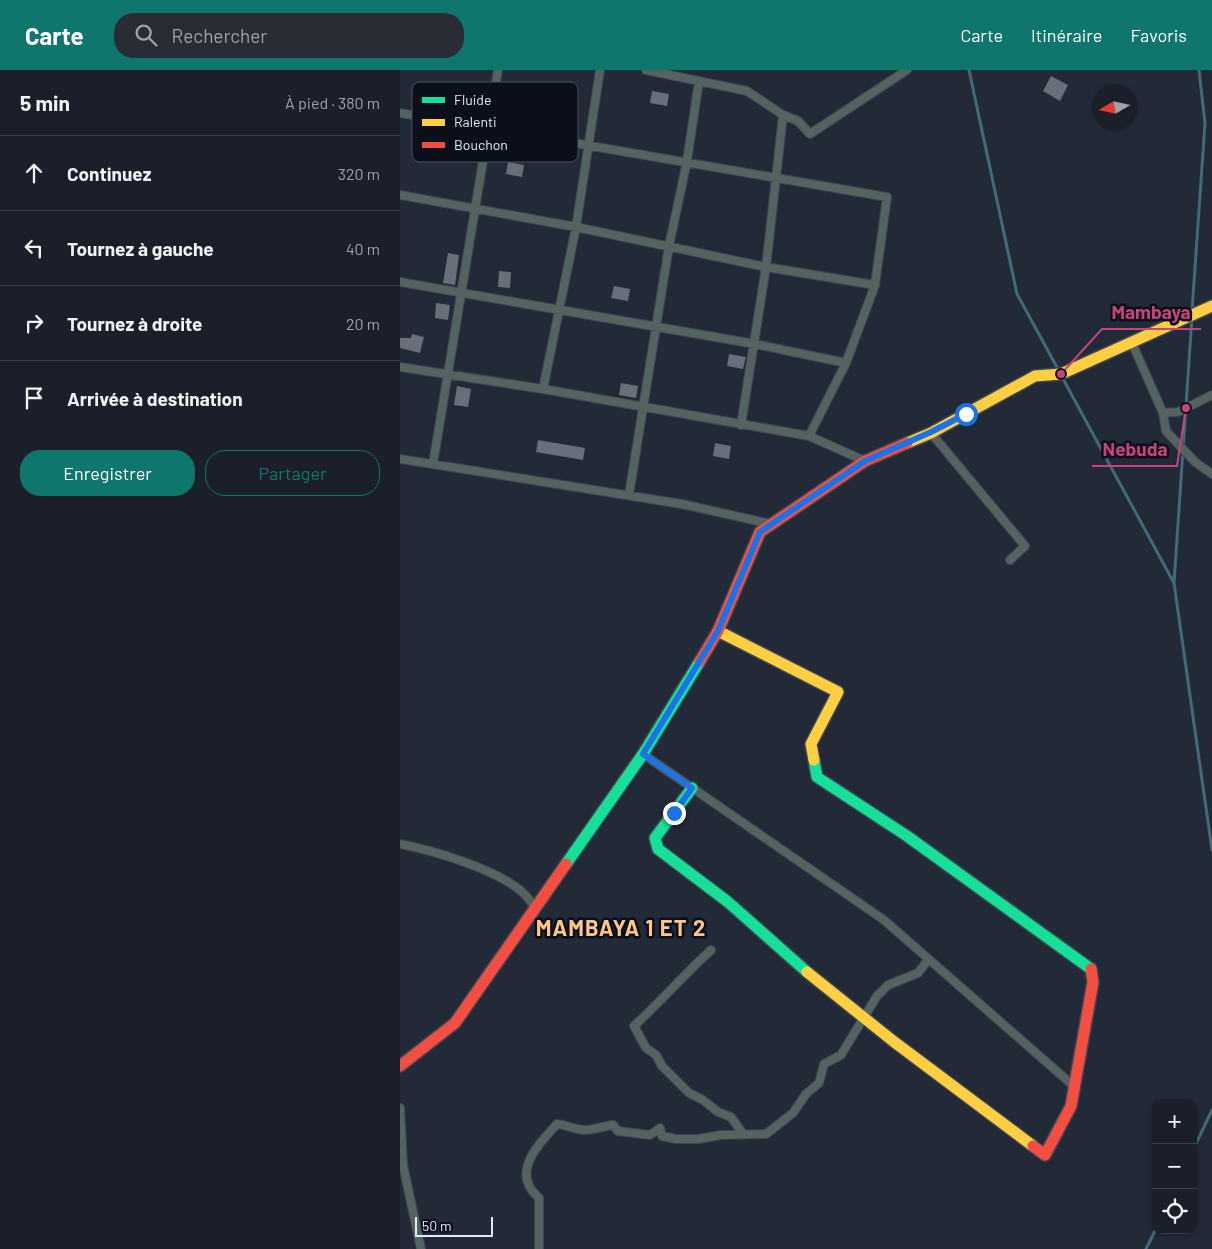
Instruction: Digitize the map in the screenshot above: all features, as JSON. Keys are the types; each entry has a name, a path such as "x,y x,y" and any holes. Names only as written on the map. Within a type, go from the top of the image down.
{"street":[{"path":"543,389 561,310 569,255 576,227 600,70"},
{"path":"646,70 747,91 783,115 798,121 810,134 908,70"},
{"path":"629,496 670,246 687,161 699,80"},
{"path":"741,425 766,267 783,115"},
{"path":"578,142 887,197 875,285 846,364 809,436"},
{"path":"433,464 483,162"},
{"path":"400,195 576,227 766,267 875,285"},
{"path":"400,282 755,344 846,364"},
{"path":"400,1066 455,1023 643,754 718,631 760,532 865,461 931,432 1035,376 1061,374 1212,306"},
{"path":"1132,343 1163,413 1166,431 1195,462 1212,474"},
{"path":"400,367 543,389 809,436 865,461"},
{"path":"1163,413 1178,412 1212,395"},
{"path":"931,432 1025,546 1010,560"},
{"path":"400,458 682,504 771,524"},
{"path":"692,788 655,838 658,849 728,902 806,971 948,1084 1045,1155 1072,1106 1093,982 1091,969 907,836 817,777 811,744 838,692 718,631"},
{"path":"643,754 884,920 1076,1088"},
{"path":"400,844 430,850 498,877 520,890 536,908"},
{"path":"711,950 688,971 660,1003 634,1026 646,1048 656,1055 662,1066 689,1093 703,1100 718,1112 731,1117 742,1134"},
{"path":"539,1249 539,1198 529,1190 524,1177 529,1159 557,1124 582,1130 596,1130 602,1126 613,1125 618,1131 642,1135 650,1135 660,1128 662,1136 676,1139 766,1134 793,1113 806,1094 819,1083 824,1064 841,1055 863,1016 877,996 888,985 918,973 928,960"},
{"path":"400,1108 403,1165 421,1249"}],"building":[{"path":"1051,76 1068,85 1060,101 1043,91"},
{"path":"652,91 669,94 667,106 650,103"},
{"path":"508,162 524,165 522,177 506,174"},
{"path":"448,253 459,255 455,285 443,283"},
{"path":"499,271 511,272 510,288 498,287"},
{"path":"614,286 630,289 628,301 611,298"},
{"path":"436,303 450,305 448,320 435,318"},
{"path":"412,334 424,337 420,353 400,348 400,338 411,338"},
{"path":"729,354 746,357 743,369 727,366"},
{"path":"621,383 638,386 636,398 619,395"},
{"path":"457,386 471,389 468,407 454,405"},
{"path":"538,440 585,448 583,460 536,452"},
{"path":"715,443 731,446 729,459 713,456"}],"waterway":[{"path":"969,70 1017,294 1059,371"},
{"path":"1192,311 1205,123 1199,70"},
{"path":"1174,583 1192,317"},
{"path":"1062,377 1174,583 1212,850"},
{"path":"1196,1144 1212,1110"},
{"path":"1146,1249 1154,1234"}],"traffic: fast":[{"path":"566,864 643,754 700,661"},
{"path":"814,760 817,777 907,836 1091,969"},
{"path":"692,788 655,838 658,849 728,902 807,972"}],"traffic: slow":[{"path":"907,443 931,433 1035,376 1061,374 1212,306"},
{"path":"718,631 838,692 811,744 814,760"},
{"path":"807,972 893,1041 1033,1146"}],"traffic: jam":[{"path":"700,661 718,631 760,532 865,461 907,443"},
{"path":"400,1066 455,1023 566,864"},
{"path":"1033,1146 1045,1155 1071,1106 1093,982 1091,969"}],"place":[{"name":"Mambaya","path":"1061,374"},
{"name":"Nebuda","path":"1186,408"}],"district":[{"name":"MAMBAYA 1 ET 2","path":"621,927"}],"route":[{"path":"674,813 692,788 643,754 718,631 760,532 865,461 931,432 966,414"}]}
